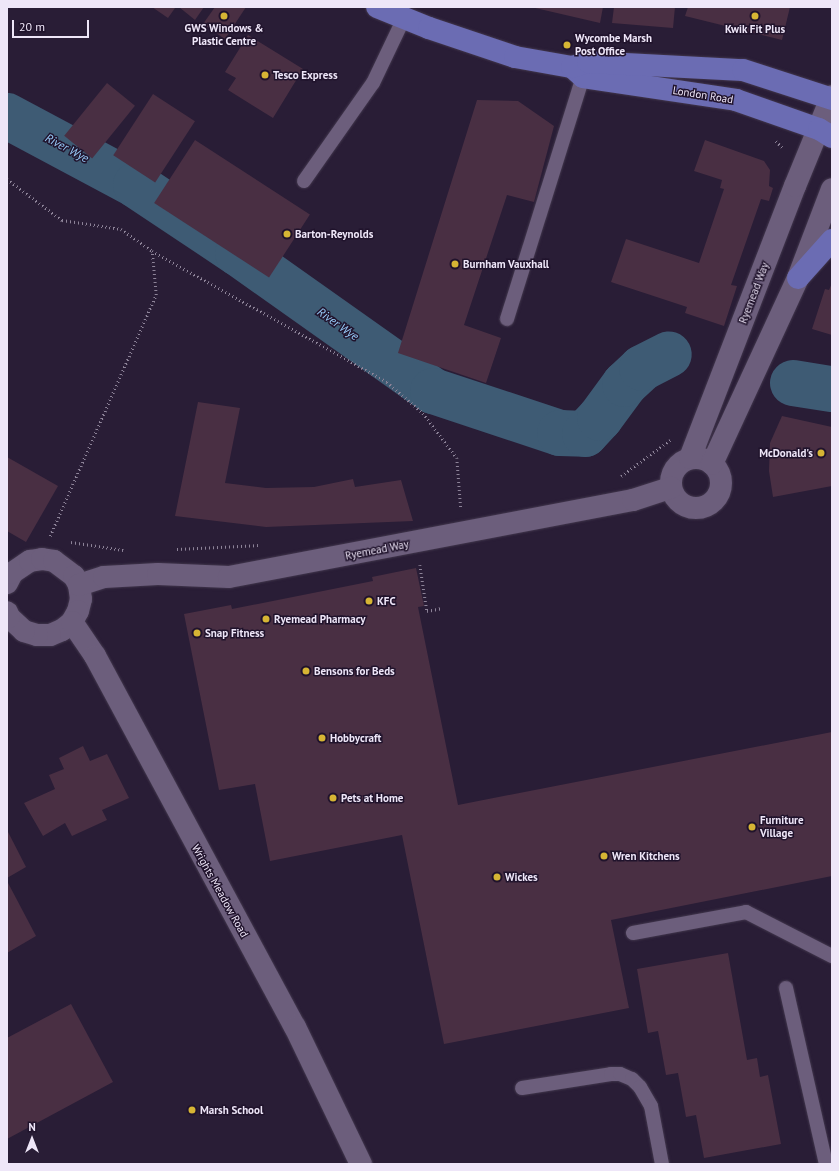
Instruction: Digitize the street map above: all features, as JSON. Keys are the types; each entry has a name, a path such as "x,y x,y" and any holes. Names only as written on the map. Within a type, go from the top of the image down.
{"main road":[{"name":"London Road","path":"377,7 515,57 736,100 825,133"},
{"name":"London Road","path":"581,69 743,70 832,98"},
{"path":"798,278 832,240"}],"street":[{"name":"Ryemead Way","path":"79,585 104,577 158,574 229,577 416,542 463,531 633,500 671,488 675,469 690,458 825,133 832,98"},
{"path":"712,464 798,278 832,189"},
{"path":"671,488 678,502 685,506 700,508 708,505 714,500 721,486 721,478 712,464 698,458 690,458"},
{"path":"8,616 24,632 37,635 50,635 62,630 72,622 78,611 80,599 79,585 65,567 42,559 30,561 9,575"},
{"name":"Wrights Meadow Road","path":"72,622 95,656 295,1027 362,1164"}],"lane":[{"path":"304,181 373,83 404,18"},
{"path":"507,319 581,69"},
{"path":"633,933 746,912 832,956"},
{"path":"786,988 826,1164"},
{"path":"522,1088 611,1074 620,1074 632,1079 640,1087 651,1106 662,1164"}],"path":[{"path":"775,140 784,149 784,157"},
{"path":"7,179 62,220 121,229 152,251 387,382 423,413 456,458 463,531"},
{"path":"57,540 49,539 156,294 152,251"},
{"path":"616,478 671,439"},
{"path":"64,541 127,551"},
{"path":"416,542 427,611 443,608"},
{"path":"173,550 241,544 263,546"}],"building":[{"path":"152,7 174,7 175,8 168,18"},
{"path":"179,7 204,7 195,20"},
{"name":"GWS Windows & Plastic Centre","path":"215,7 246,7 225,39 203,24"},
{"path":"531,7 603,7 600,23"},
{"path":"614,7 675,7 673,28 612,23"},
{"name":"Kwik Fit Plus","path":"688,7 790,7 782,40 685,16"},
{"name":"Tesco Express","path":"248,35 303,69 273,118 228,90 236,78 225,72"},
{"path":"107,83 135,106 92,159 64,136"},
{"path":"153,94 195,121 155,182 113,155"},
{"name":"Burnham Vauxhall","path":"477,100 518,101 554,126 534,202 507,195 464,325 501,338 486,383 398,353"},
{"path":"195,140 310,215 269,278 154,203"},
{"path":"705,140 764,161 770,170 769,186 773,188 769,201 761,199 731,285 737,286 724,326 685,313 687,307 611,282 626,239 699,263 724,189 720,188 722,180 694,171"},
{"path":"832,283 832,335 812,329 825,289 829,290"},
{"path":"198,402 240,408 225,483 266,488 314,487 353,479 355,487 401,480 413,521 266,527 175,516"},
{"path":"782,416 832,427 832,486 773,497 769,471 770,443"},
{"path":"7,457 58,486 26,542 7,531"},
{"path":"416,568 424,606 418,607 458,805 832,732 832,876 611,920 629,1008 444,1044 402,835 270,861 255,784 219,790 184,614 231,605 232,609 373,581 372,577"},
{"path":"83,746 90,761 107,754 129,798 102,810 107,820 72,836 65,823 43,836 24,803 55,789 49,775 64,769 59,758"},
{"path":"7,830 26,867 7,878"},
{"path":"7,881 36,936 7,953"},
{"path":"728,953 747,1060 757,1058 760,1077 768,1075 781,1144 704,1158 696,1115 686,1117 678,1073 666,1075 658,1031 648,1033 637,969"},
{"path":"71,1004 113,1082 7,1139 7,1038"}],"waterway":[{"name":"River Wye","path":"7,116 136,185 238,253 433,391 560,433 585,434 600,418 625,384 642,368 669,354"},
{"name":"River Wye","path":"793,383 832,389"}],"place":[{"name":"GWS Windows & Plastic Centre","path":"224,16"},
{"name":"Kwik Fit Plus","path":"755,16"},
{"name":"Wycombe Marsh Post Office","path":"567,45"},
{"name":"Tesco Express","path":"265,75"},
{"name":"Barton-Reynolds","path":"287,234"},
{"name":"Burnham Vauxhall","path":"455,264"},
{"name":"McDonald's","path":"821,453"},
{"name":"KFC","path":"369,601"},
{"name":"Ryemead Pharmacy","path":"266,619"},
{"name":"Snap Fitness","path":"197,633"},
{"name":"Bensons for Beds","path":"306,671"},
{"name":"Hobbycraft","path":"322,738"},
{"name":"Pets at Home","path":"333,798"},
{"name":"Furniture Village","path":"752,827"},
{"name":"Wren Kitchens","path":"604,856"},
{"name":"Wickes","path":"497,877"},
{"name":"Marsh School","path":"192,1110"}]}
